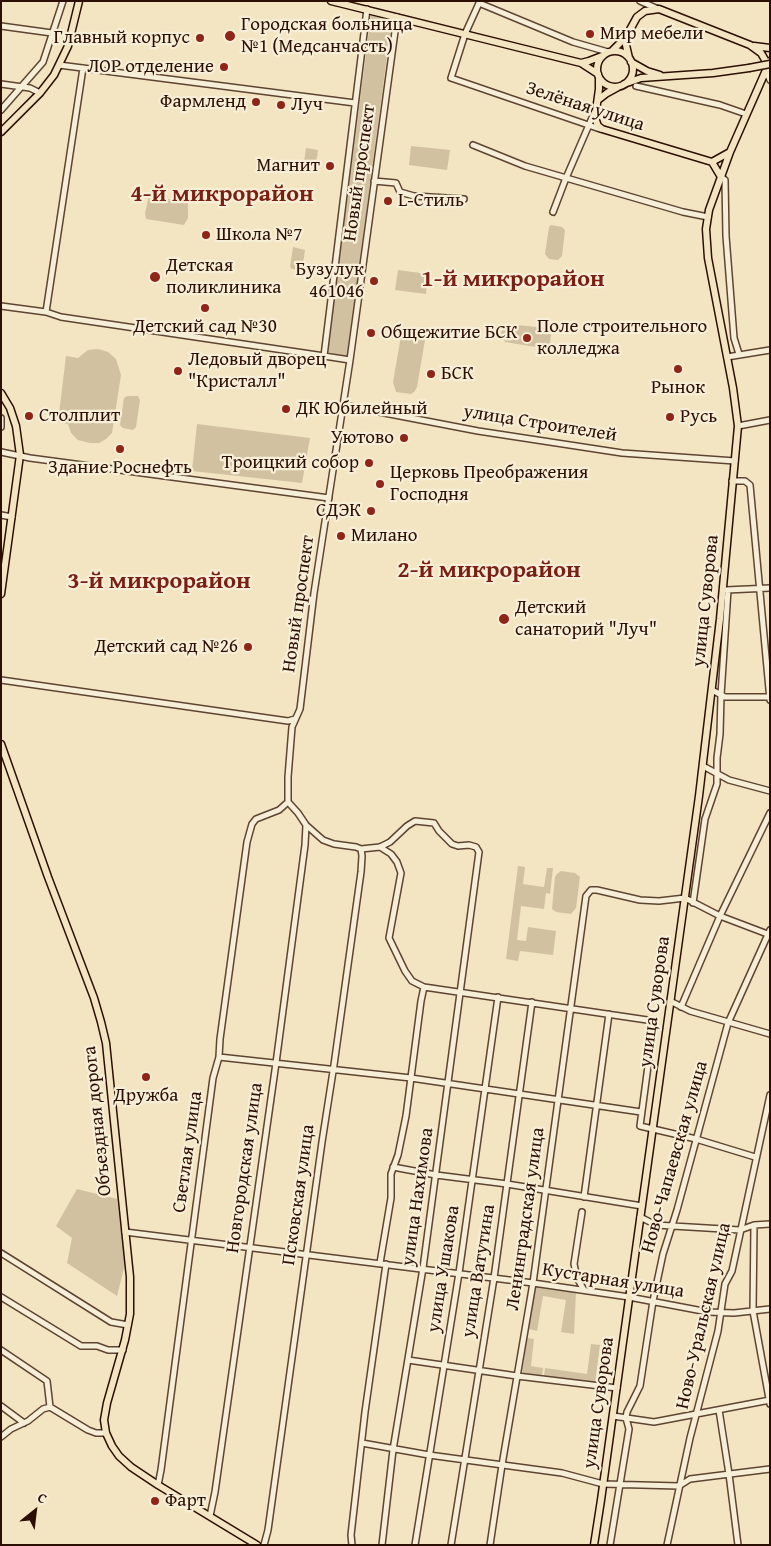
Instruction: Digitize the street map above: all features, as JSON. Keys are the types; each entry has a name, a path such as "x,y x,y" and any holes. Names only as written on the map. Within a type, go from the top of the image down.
{"main road":[{"path":"1,132 40,93 59,65 68,46 79,1"},
{"path":"331,1 581,63 589,62 608,53 622,52 630,60 647,71 666,76"},
{"path":"602,129 596,122 595,110 598,100 597,65 626,37 637,17 645,11 659,9 750,45 770,48"},
{"path":"581,63 607,85 622,85 632,74 626,37"},
{"path":"750,45 761,53 769,71"},
{"path":"598,100 622,85 640,78 713,73 748,68 769,71"},
{"name":"улица Суворова","path":"594,1545 685,898 725,590 732,481 738,426 708,258 706,229 708,217 730,152 746,114 769,71"},
{"name":"Зелёная улица","path":"602,129 712,162"},
{"path":"721,177 712,162 730,152"},
{"path":"1,392 10,408 16,426 20,455 1,594"},
{"name":"Объездная дорога","path":"1,744 101,1022 106,1043 130,1277 128,1325 104,1420 106,1433"},
{"path":"106,1433 119,1456 131,1467 258,1545"}],"street":[{"path":"1,110 43,62 63,1"},
{"path":"465,34 479,2 573,42 608,53"},
{"path":"637,17 642,2 659,9"},
{"path":"324,356 367,10"},
{"name":"Новый проспект","path":"288,802 288,759 295,718 300,709 314,593 350,360 397,17"},
{"path":"1,26 52,33"},
{"name":"Зелёная улица","path":"465,34 451,78 602,129"},
{"path":"59,65 355,103"},
{"path":"46,312 83,68"},
{"path":"1,84 23,87 40,93"},
{"path":"636,86 720,105 746,114"},
{"path":"553,212 595,110"},
{"path":"473,145 525,166 683,212 708,217"},
{"path":"721,177 726,180 726,236 734,338 739,354"},
{"path":"374,181 396,183 400,192 414,196 464,199"},
{"path":"1,306 46,312 61,317 350,360"},
{"path":"727,357 770,350"},
{"name":"улица Строителей","path":"343,405 478,431 622,452 735,461"},
{"path":"1,418 1,427"},
{"path":"738,426 770,420"},
{"path":"1,452 30,458 330,498"},
{"path":"712,690 725,697 770,698 761,602 758,590 750,484 745,481 732,481"},
{"path":"1,515 12,517"},
{"path":"694,903 705,819 716,784 720,734 725,590 770,588"},
{"path":"1,680 288,721 295,718"},
{"path":"703,766 729,780 770,790"},
{"path":"288,802 306,824 323,840 361,849 380,847 391,854 397,862 400,873 389,938 412,981 424,987 461,993 654,1020 640,1126 696,1139 755,1157"},
{"name":"Светлая улица","path":"158,1485 162,1470 191,1239 213,1078 219,1057 247,842 252,824 256,819 279,810 288,802"},
{"path":"681,1007 720,916 770,813"},
{"name":"улица Нахимова","path":"380,847 390,842 415,821 434,823 452,844 476,847 479,852 449,1083 423,1268 393,1450 382,1545"},
{"name":"Новгородская улица","path":"210,1516 276,1063 305,845 306,824"},
{"name":"Псковская улица","path":"264,1545 268,1530 361,872 361,849"},
{"name":"Ленинградская улица","path":"490,1545 533,1283 586,896 591,890 597,890 640,900 659,901 685,898"},
{"path":"685,898 720,916 769,933"},
{"name":"Ново-Чапаевская улица","path":"610,1545 629,1429 626,1418 627,1412 640,1386 653,1301 663,1254 677,1210 728,1023 769,933"},
{"path":"352,1545 351,1535 391,1198 391,1174 398,1155 406,1116 424,987"},
{"name":"улица Ушакова","path":"415,1545 443,1365 460,1273 498,997"},
{"path":"670,1001 690,1011 770,1034"},
{"name":"улица Ватутина","path":"450,1545 494,1278 521,1094 532,1002"},
{"path":"584,1197 609,1014"},
{"path":"219,1057 411,1078 641,1112"},
{"name":"Ново-Уральская улица","path":"667,1545 679,1486 718,1332 725,1284 732,1271 755,1157 770,1095"},
{"path":"394,1167 642,1206"},
{"path":"582,1212 574,1264 577,1278 584,1290"},
{"path":"640,1217 656,1225 740,1230 754,1225 770,1224"},
{"path":"613,1416 654,1422 770,1401 753,1311 754,1225"},
{"name":"Кустарная улица","path":"125,1232 533,1283 629,1297 708,1312 770,1309"},
{"path":"1,1253 111,1322 128,1325"},
{"path":"1,1297 81,1346 97,1346 108,1350 122,1350"},
{"path":"1,1350 47,1381 50,1407"},
{"path":"408,1360 617,1388"},
{"path":"1,1406 24,1423"},
{"path":"1,1437 42,1409 50,1407 88,1430 96,1433 106,1433"},
{"path":"719,1410 738,1545"},
{"path":"362,1443 429,1456 562,1473 604,1484 679,1486 690,1479 770,1469"}],"shaded area":[{"path":"371,14 392,19 347,356 328,352"},
{"path":"411,146 450,150 447,170 409,165"},
{"path":"306,148 318,150 315,171 303,170"},
{"path":"149,196 188,202 188,218 184,225 146,219 145,213"},
{"path":"551,225 562,227 565,230 562,256 558,260 549,259 545,254 549,227"},
{"path":"293,247 305,250 302,270 290,267"},
{"path":"398,270 428,274 426,294 395,290"},
{"name":"Поле строительного колледжа","path":"508,324 546,328 551,335 550,343 542,348 505,342 501,334 503,327"},
{"path":"408,330 420,332 425,340 417,387 411,394 396,392 393,382 401,336"},
{"path":"98,349 108,352 116,359 121,375 112,433 99,443 90,443 78,440 71,433 68,424 58,422 66,356 78,358 88,350"},
{"path":"127,396 138,396 140,400 136,427 133,430 123,428 120,425 124,398"},
{"path":"197,424 310,438 302,483 192,471"},
{"path":"518,866 525,867 523,884 544,887 547,868 553,868 550,894 546,893 544,909 521,906 517,940 526,941 528,927 556,931 553,955 520,951 518,961 506,959"},
{"path":"561,871 575,873 580,877 576,908 571,914 556,912 552,909 555,877"},
{"path":"77,1189 117,1199 125,1264 117,1296 67,1263 72,1238 56,1226"},
{"path":"535,1286 576,1292 574,1334 561,1332 566,1300 543,1296 537,1331 529,1329"},
{"path":"527,1338 534,1339 531,1366 543,1368 542,1376 522,1373"},
{"path":"591,1344 600,1345 595,1383 544,1376 545,1368 587,1374"}],"place":[{"name":"Мир мебели","path":"590,34"},
{"name":"Городская больница №1 (Медсанчасть)","path":"230,36"},
{"name":"Главный корпус","path":"200,38"},
{"name":"ЛОР отделение","path":"224,67"},
{"name":"Фармленд","path":"256,102"},
{"name":"Луч","path":"281,105"},
{"name":"Магнит","path":"330,166"},
{"name":"L-Стиль","path":"388,201"},
{"name":"Школа №7","path":"206,235"},
{"name":"Детская поликлиника","path":"155,277"},
{"name":"Бузулук 461046","path":"374,281"},
{"name":"Детский сад №30","path":"205,308"},
{"name":"Общежитие БСК","path":"371,333"},
{"name":"Поле строительного колледжа","path":"527,338"},
{"name":"Рынок","path":"678,369"},
{"name":"Ледовый дворец \"Кристалл\"","path":"178,371"},
{"name":"БСК","path":"431,374"},
{"name":"ДК Юбилейный","path":"286,409"},
{"name":"Столплит","path":"29,416"},
{"name":"Русь","path":"670,417"},
{"name":"Уютово","path":"404,438"},
{"name":"Здание Роснефть","path":"120,449"},
{"name":"Троицкий собор","path":"369,463"},
{"name":"Церковь Преображения Господня","path":"380,484"},
{"name":"СДЭК","path":"371,511"},
{"name":"Милано","path":"341,536"},
{"name":"Детский санаторий \"Луч\"","path":"504,619"},
{"name":"Детский сад №26","path":"248,647"},
{"name":"Дружба","path":"146,1077"},
{"name":"Фарт","path":"155,1501"}],"district":[{"name":"4-й микрорайон","path":"222,195"},
{"name":"1-й микрорайон","path":"513,280"},
{"name":"2-й микрорайон","path":"489,571"},
{"name":"3-й микрорайон","path":"159,582"}]}
